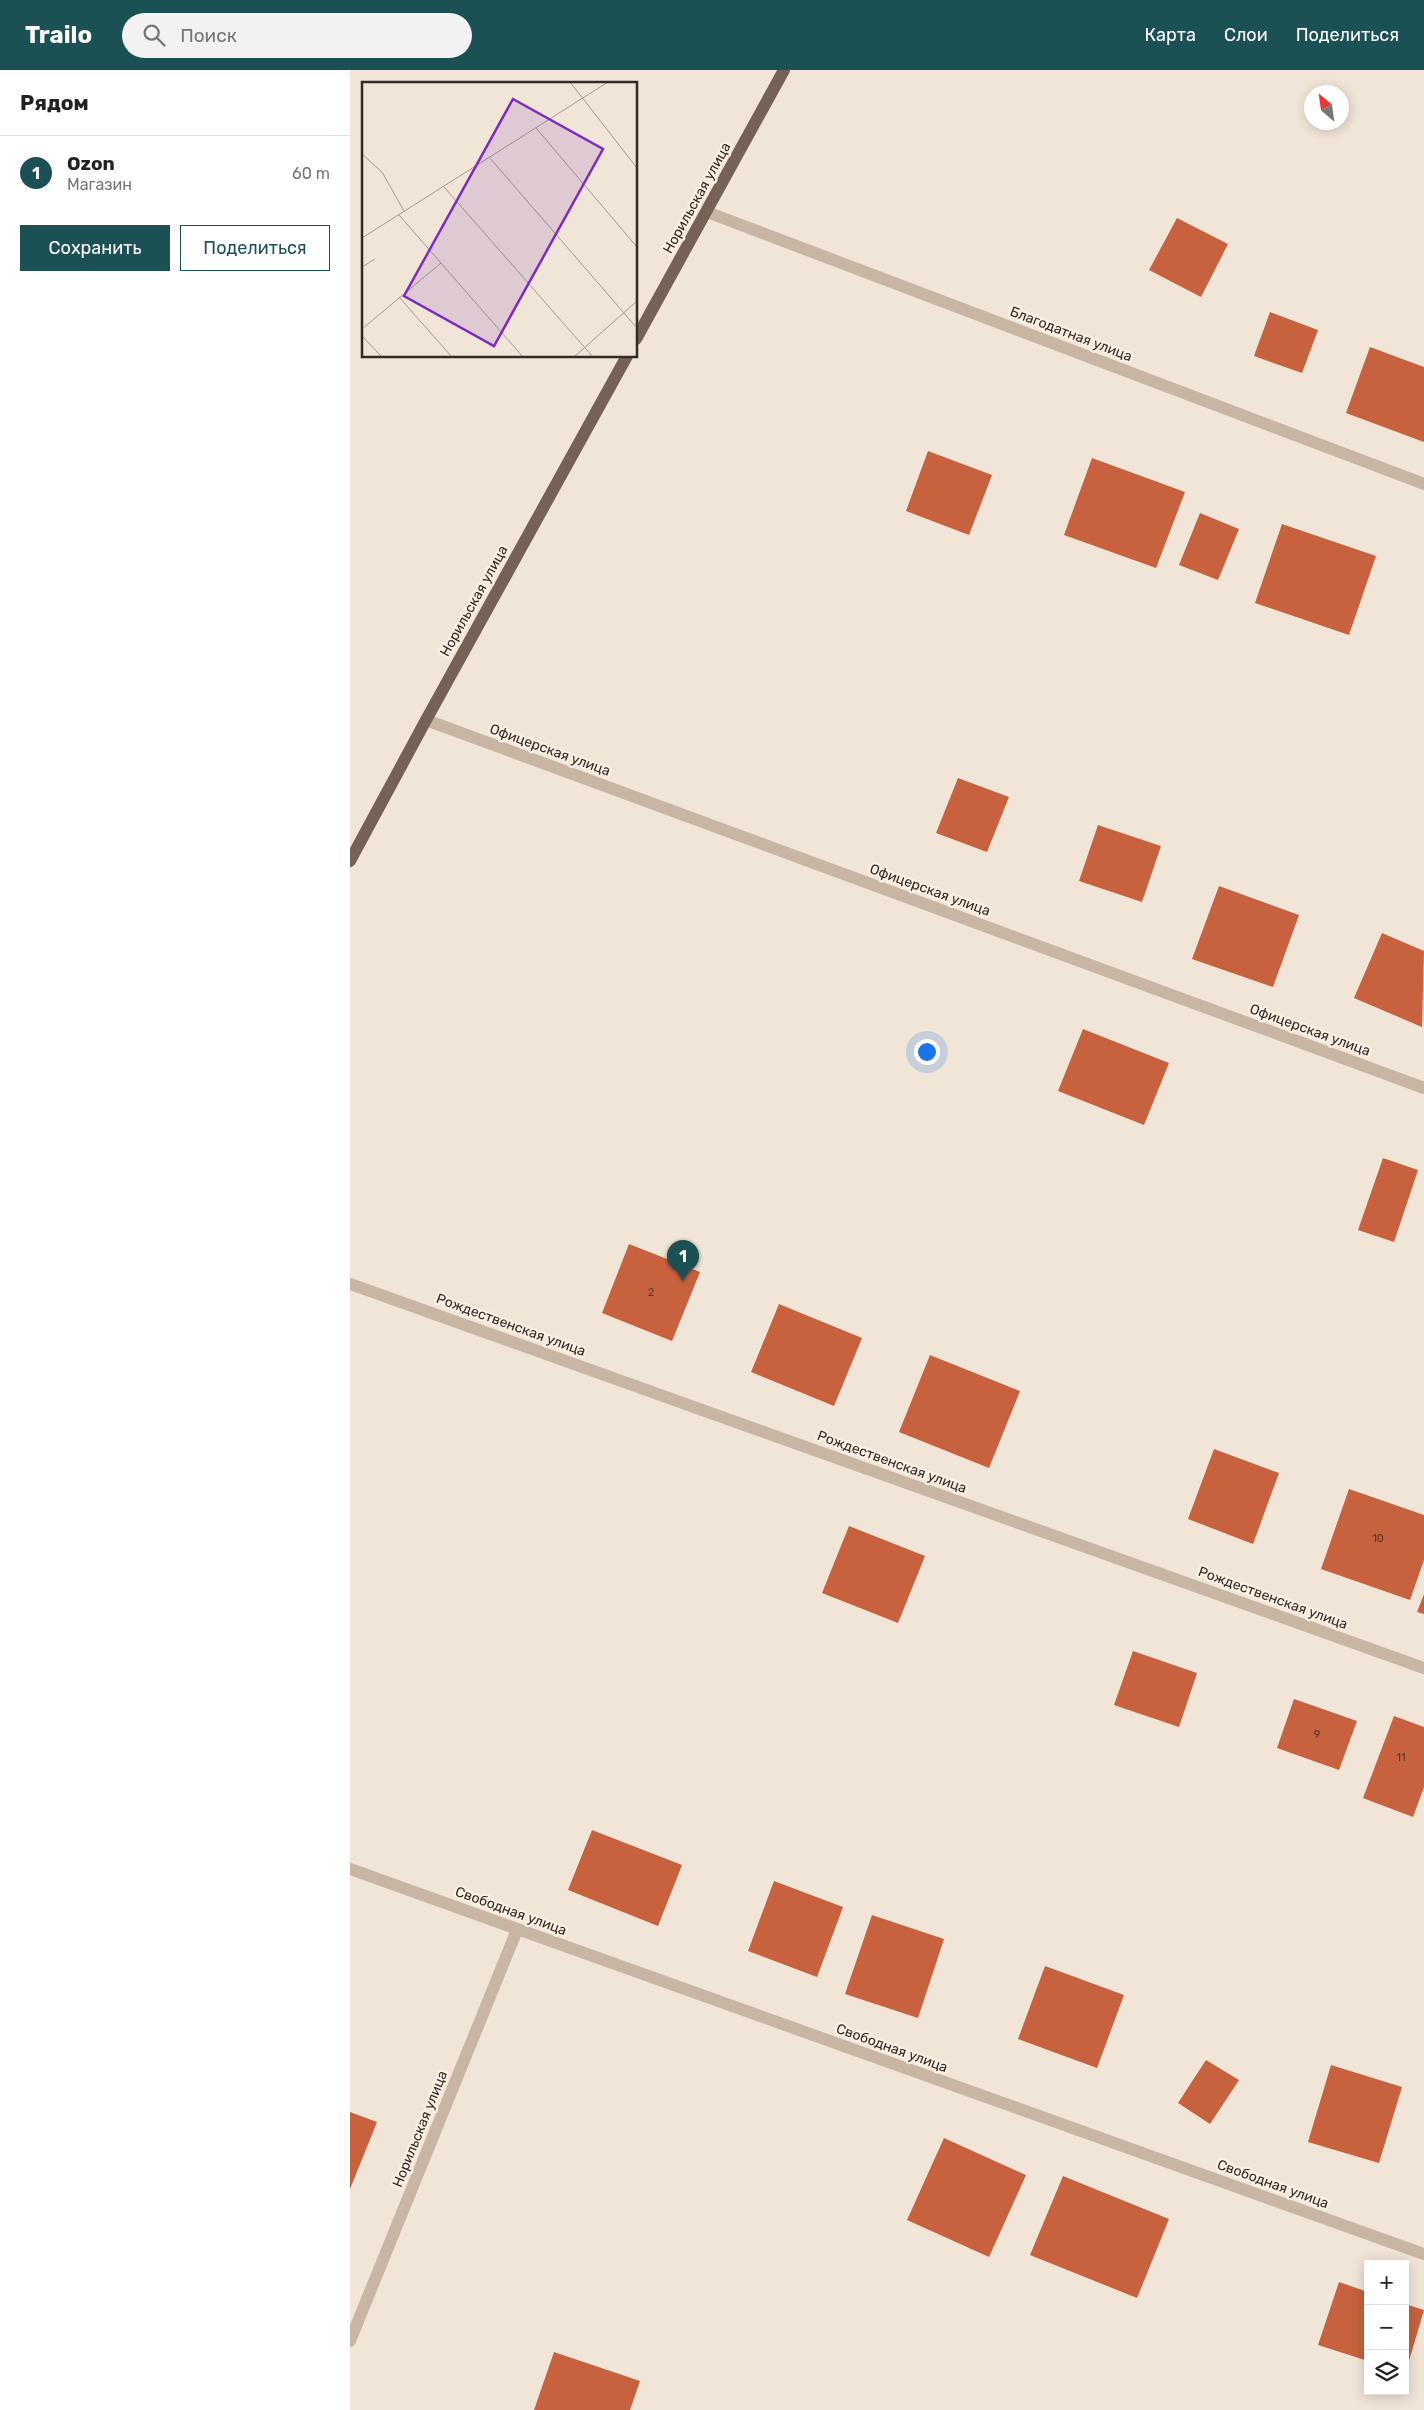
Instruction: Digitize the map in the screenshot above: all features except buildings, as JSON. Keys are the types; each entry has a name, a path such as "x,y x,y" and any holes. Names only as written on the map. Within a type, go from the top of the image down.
{"main road":[{"name":"Норильская улица","path":"638,335 784,70"},
{"name":"Норильская улица","path":"350,861 626,358"}],"street":[{"name":"Благодатная улица","path":"706,212 1424,484"},
{"name":"Офицерская улица","path":"426,720 1424,1088"},
{"name":"Рождественская улица","path":"350,1284 1424,1668"},
{"name":"Свободная улица","path":"350,1869 1424,2254"},
{"name":"Норильская улица","path":"350,2341 517,1930"}],"place":[{"name":"Ozon","path":"683,1281"}]}
